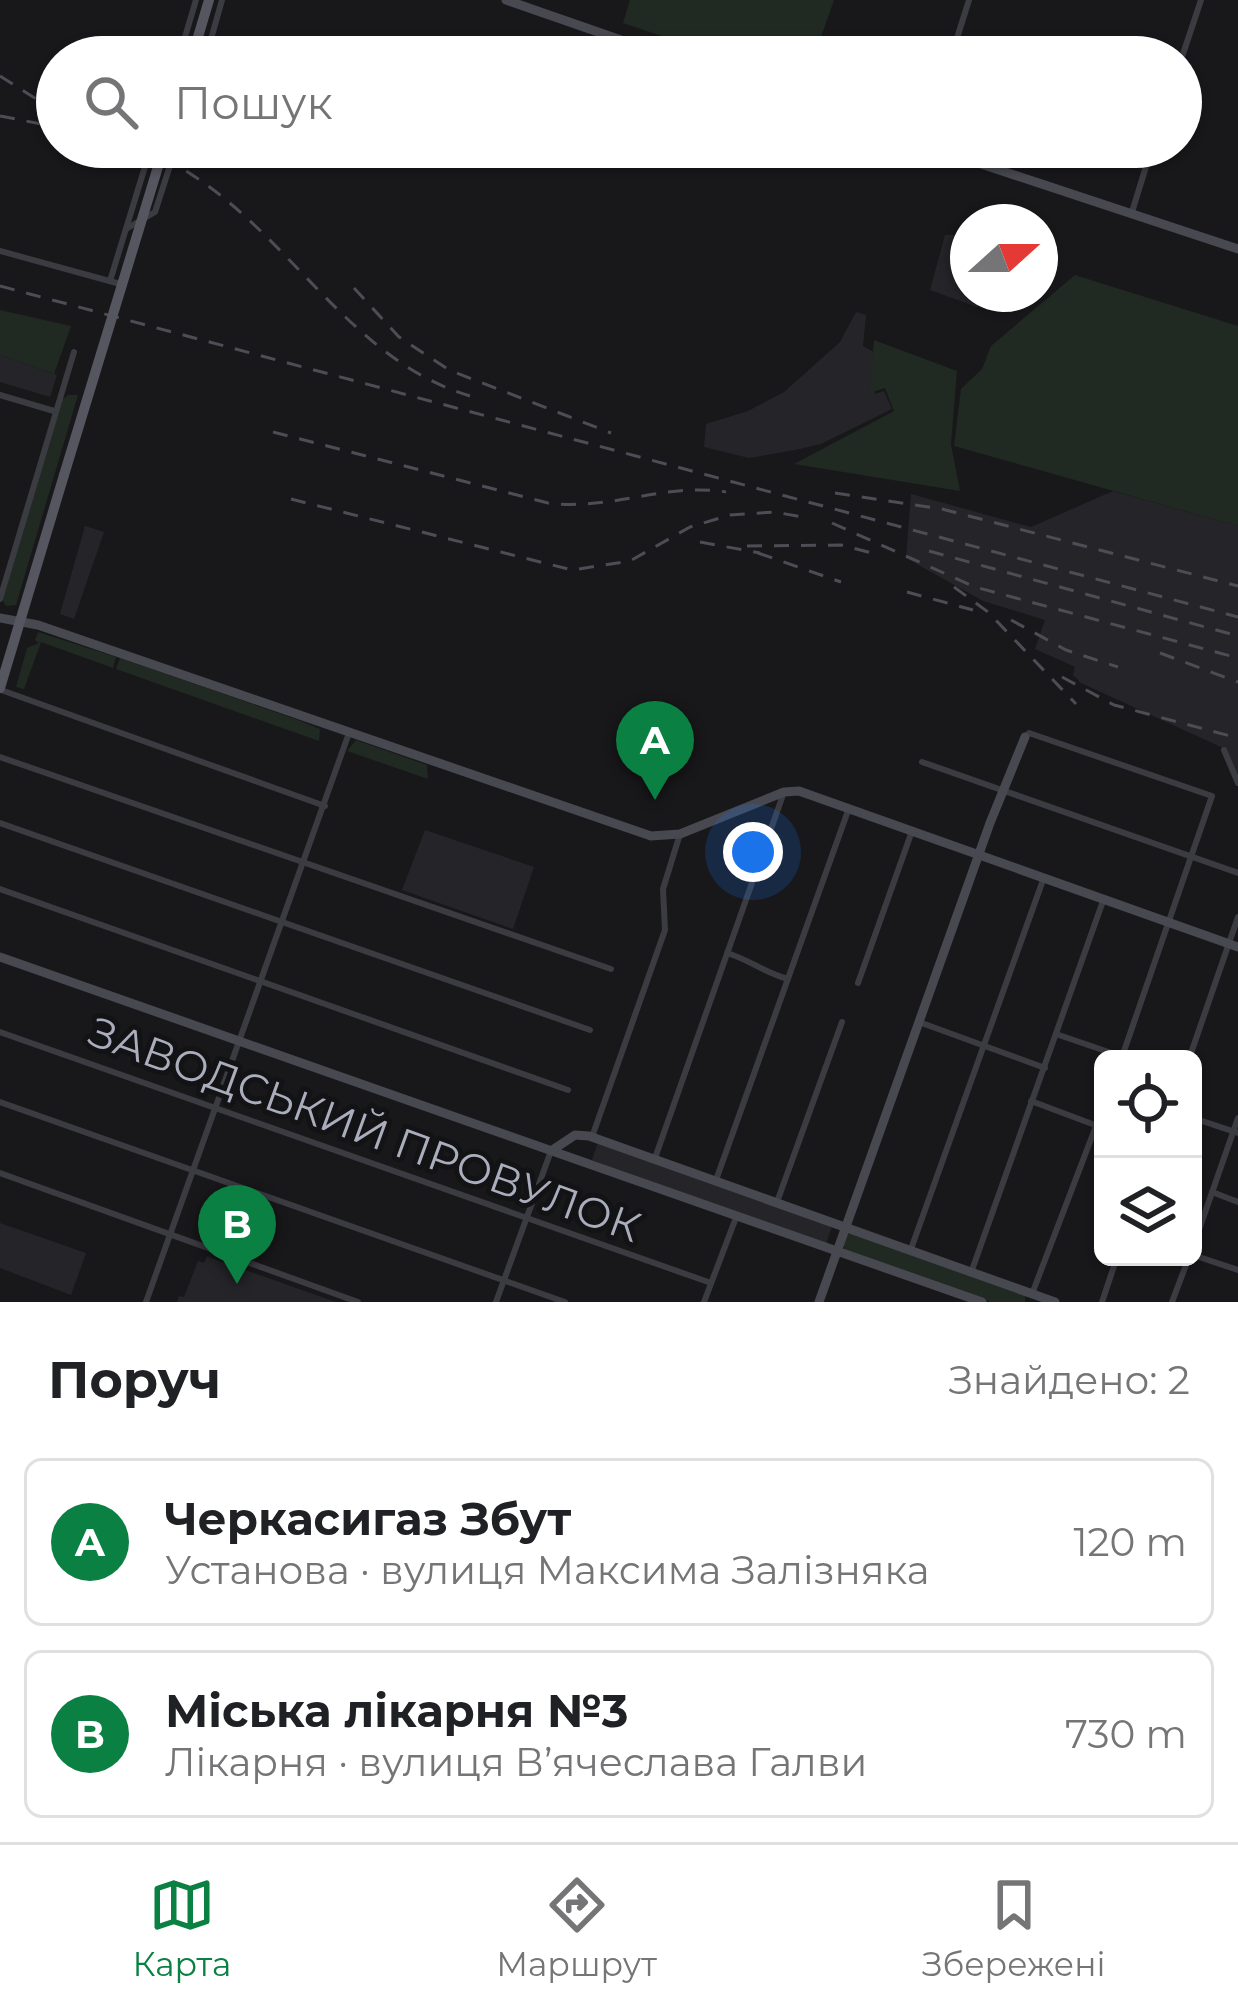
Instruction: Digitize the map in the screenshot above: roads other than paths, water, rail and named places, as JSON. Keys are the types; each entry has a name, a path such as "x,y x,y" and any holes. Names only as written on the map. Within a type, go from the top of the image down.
{"main road":[{"path":"201,36 209,0"},
{"path":"506,0 610,36"},
{"path":"0,689 158,168"},
{"path":"992,168 1238,249"},
{"path":"0,618 20,620 632,831 651,836 680,834 799,790 1234,946"},
{"path":"819,1302 1025,736"},
{"path":"0,957 982,1302"},
{"path":"551,1151 575,1135 592,1137 1055,1302"}],"street":[{"path":"185,36 196,0"},
{"path":"206,36 222,0"},
{"path":"957,36 969,0"},
{"path":"1189,36 1201,0"},
{"path":"110,281 145,168"},
{"path":"126,229 155,212 169,168"},
{"path":"1131,215 1146,168"},
{"path":"0,251 125,285 145,218"},
{"path":"116,262 131,264"},
{"path":"0,598 74,352"},
{"path":"0,395 55,412"},
{"path":"0,689 326,806"},
{"path":"146,1302 349,733"},
{"path":"1025,736 1029,733 1211,794 1127,1050"},
{"path":"1224,750 1238,783"},
{"path":"0,757 611,969"},
{"path":"922,762 1238,873"},
{"path":"655,1158 784,792"},
{"path":"716,1180 849,808"},
{"path":"0,824 590,1030"},
{"path":"857,983 912,831"},
{"path":"592,1137 665,930 663,889 680,834"},
{"path":"910,1250 1043,880"},
{"path":"0,889 568,1090"},
{"path":"971,1272 1102,901"},
{"path":"1193,1050 1234,946 1238,917"},
{"path":"727,953 788,979"},
{"path":"777,1202 842,1022"},
{"path":"919,1022 1045,1068"},
{"name":"ЗАВОДСЬКИЙ ПРОВУЛОК","path":"0,1032 711,1283"},
{"path":"1056,1034 1102,1050"},
{"path":"1031,1101 1094,1125"},
{"path":"0,1102 565,1302"},
{"path":"1202,1222 1238,1118"},
{"path":"1202,1121 1236,1132"},
{"path":"1030,1296 1094,1141"},
{"path":"496,1302 551,1151"},
{"path":"0,1173 358,1302"},
{"path":"1212,1192 1238,1202"},
{"path":"704,1302 737,1215"},
{"path":"1202,1257 1238,1270"},
{"path":"1102,1302 1115,1266"},
{"path":"1172,1302 1187,1266"}],"railway":[{"path":"0,76 36,99"},
{"path":"0,116 36,123"},
{"path":"179,168 230,203 380,347 422,376 470,396"},
{"path":"0,286 1238,617"},
{"path":"354,288 399,337 449,370 611,433"},
{"path":"273,432 548,503 595,503 682,491 726,492"},
{"path":"835,493 942,509 1238,586"},
{"path":"291,499 572,570 630,561 690,527 730,515 774,512 809,518"},
{"path":"832,523 975,587 1238,658"},
{"path":"700,542 760,553"},
{"path":"747,546 841,545 872,553"},
{"path":"929,551 1238,636"},
{"path":"758,553 841,582"},
{"path":"954,587 988,612 1076,704"},
{"path":"907,592 973,610"},
{"path":"1011,620 1066,650 1118,667"},
{"path":"1160,653 1238,682"},
{"path":"1062,677 1114,705 1238,738"}],"place":[{"name":"Черкасигаз Збут","path":"655,800"},
{"name":"Міська лікарня №3","path":"237,1284"}]}
